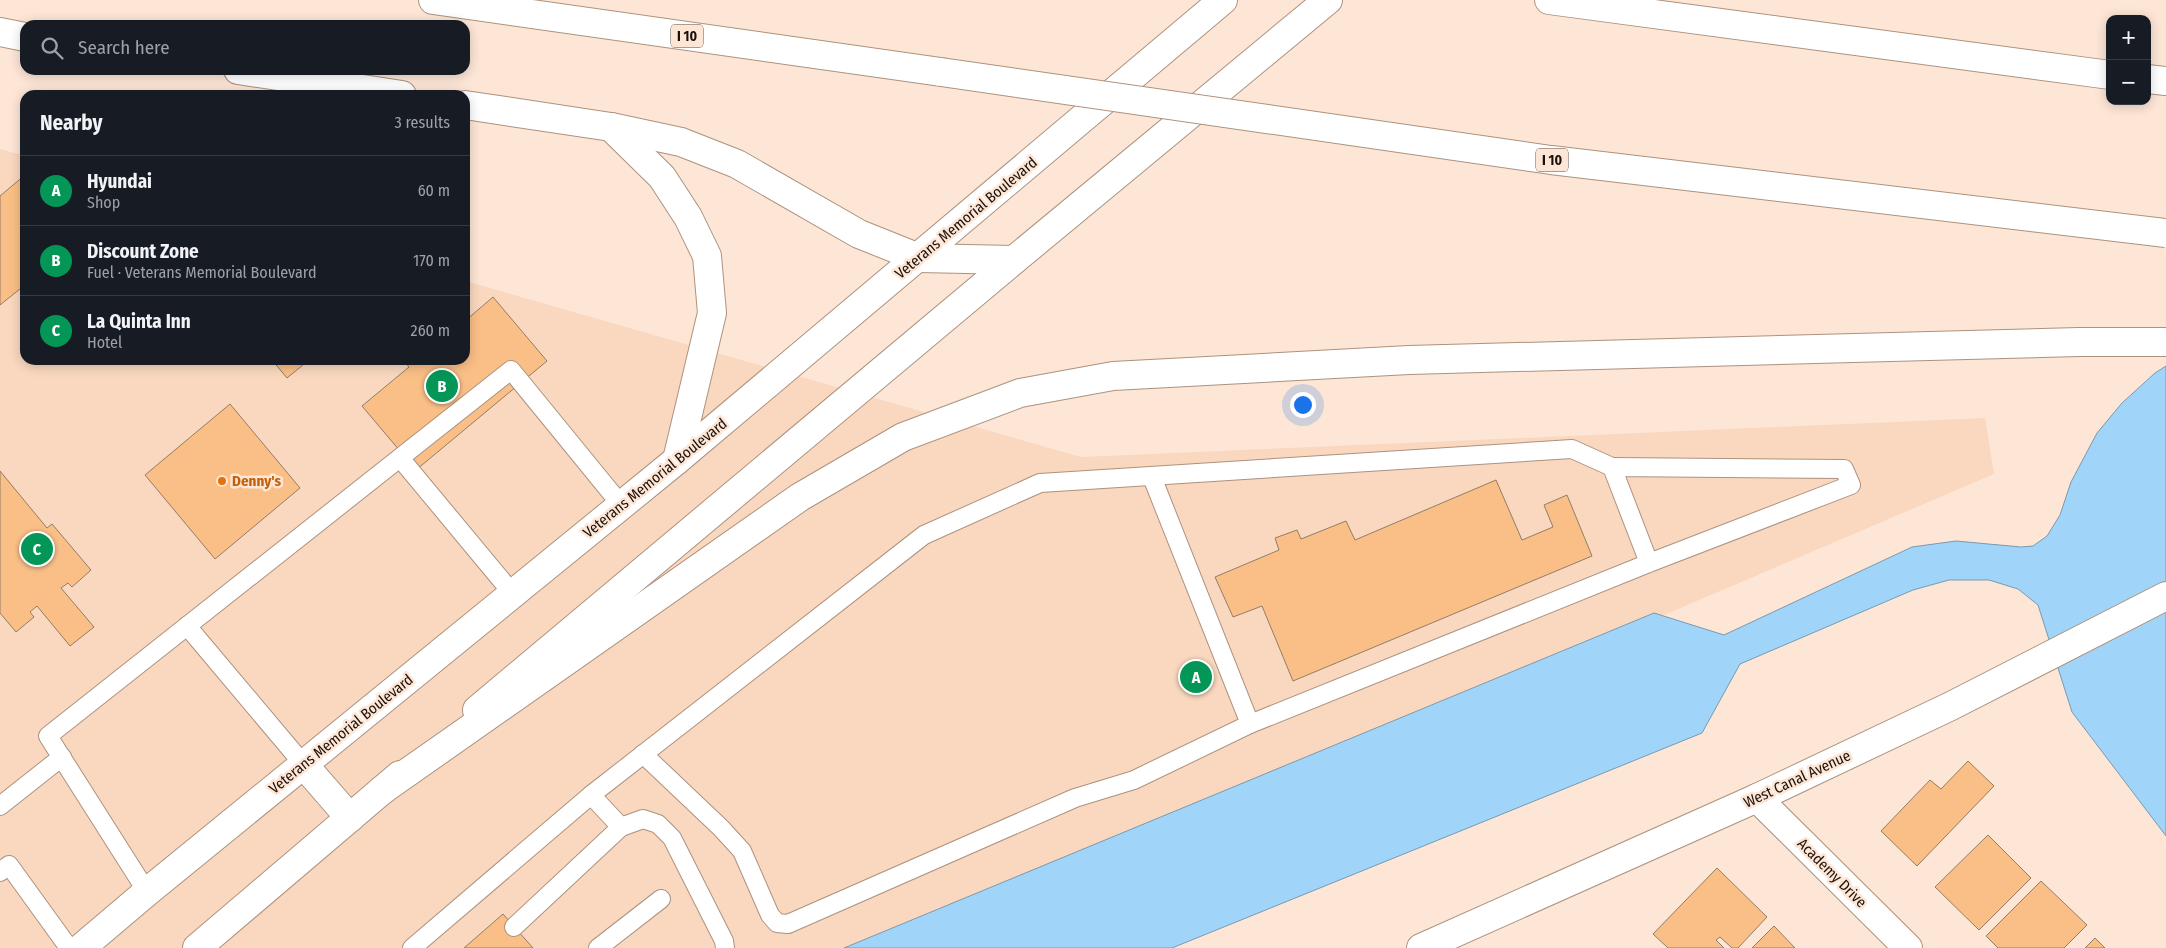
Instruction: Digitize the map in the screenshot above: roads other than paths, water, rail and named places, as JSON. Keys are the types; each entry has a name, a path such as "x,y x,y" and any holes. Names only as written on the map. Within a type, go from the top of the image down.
{"main road":[{"name":"I 10","path":"433,0 1551,160 2166,232"},
{"name":"Veterans Memorial Boulevard","path":"81,948 147,892 678,460 1223,0"},
{"path":"197,948 381,791 1014,260 1328,0"},
{"path":"1548,0 2106,74"},
{"path":"1637,0 1746,26"},
{"path":"0,32 20,36"},
{"path":"271,75 369,90"},
{"path":"2151,79 2166,81"},
{"path":"470,106 611,127 681,142 737,164 858,234 919,258 1014,260"},
{"path":"611,127 662,177 688,217 707,256 712,313 678,460"},
{"path":"381,791 800,497 903,437 1020,393 1113,376 1409,360 2079,342 2166,342"},
{"name":"West Canal Avenue","path":"1421,948 1757,798 1951,706 2166,596"},
{"path":"304,765 350,818"},
{"name":"Academy Drive","path":"1757,798 1908,948"}],"lane":[{"path":"147,892 48,736 511,370 622,506"},
{"path":"412,948 591,795 643,754 924,535 1040,483 1572,449 1612,467 1844,469 1851,485 1250,724 1134,780 1075,798 788,924 777,923 770,915 742,851 721,828 643,754"},
{"path":"400,458 513,594"},
{"path":"1612,467 1649,564"},
{"path":"1152,477 1250,724"},
{"path":"187,626 304,765"},
{"path":"0,806 62,757"},
{"path":"591,795 621,827"},
{"path":"514,927 621,827 643,819 658,824 672,838 724,941 725,948"},
{"path":"0,872 9,865 69,948"},
{"path":"598,948 661,899"}],"water":[{"path":"2166,366 2166,836 2072,712 2038,605 2018,589 1989,580 1949,580 1913,590 1740,664 1702,733 1172,948 844,948 1654,613 1724,635 1912,547 1956,541 2021,547 2033,546 2047,536 2060,515 2071,482 2097,433 2122,403 2155,373"}],"place":[{"name":"Discount Zone","path":"442,386"},
{"name":"Denny's","path":"222,481"},
{"name":"La Quinta Inn","path":"37,549"},
{"name":"Hyundai","path":"1196,677"}]}
